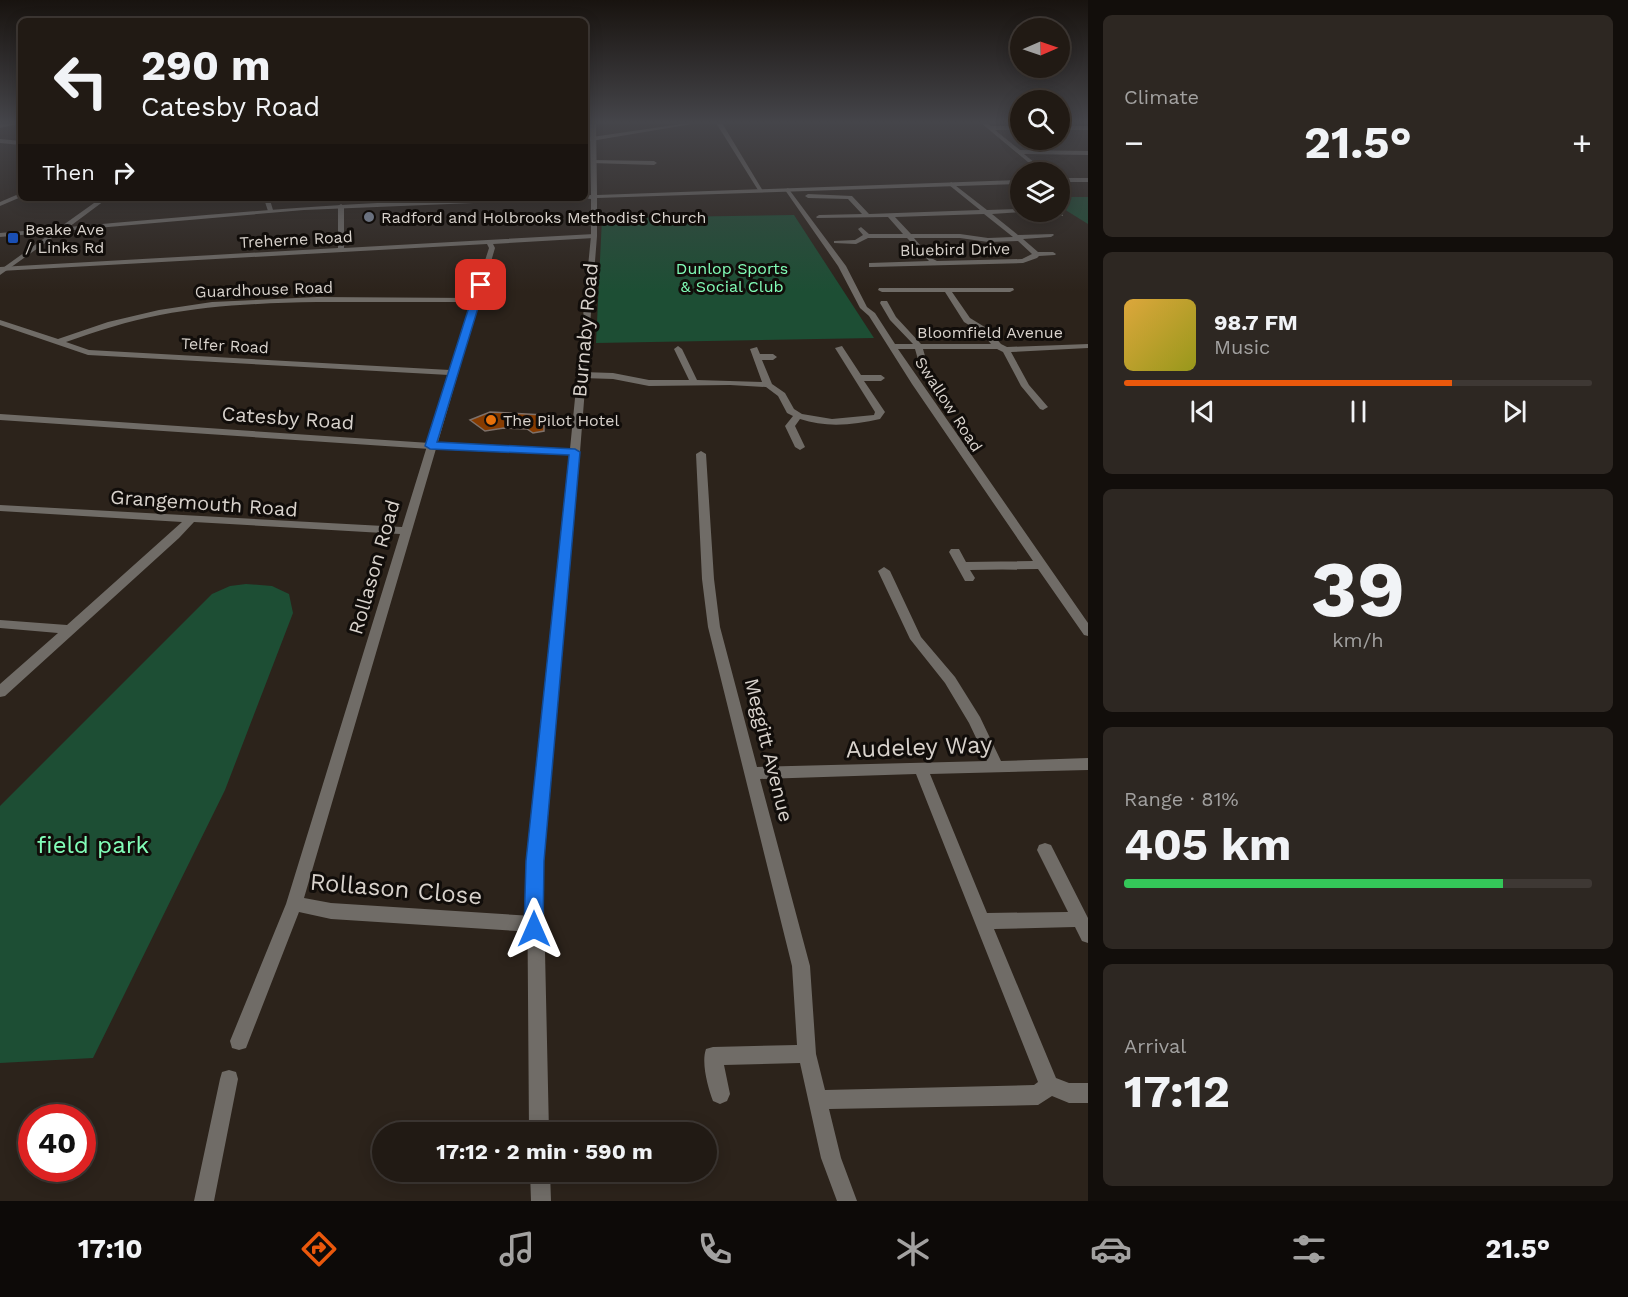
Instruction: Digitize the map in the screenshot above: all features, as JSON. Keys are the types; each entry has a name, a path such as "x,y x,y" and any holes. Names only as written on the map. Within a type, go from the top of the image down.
{"street":[{"name":"Burnaby Road","path":"539,1122 534,924 535,861 582,375 594,236 594,179"},
{"path":"754,179 761,190"},
{"path":"1070,180 1088,180"},
{"path":"588,197 1010,182"},
{"name":"Bluebird Drive","path":"951,184 988,212 1036,254 1053,254"},
{"name":"Swallow Road","path":"788,190 842,266 864,308 1088,632"},
{"path":"0,204 18,196"},
{"path":"808,196 850,197 867,215"},
{"path":"2,270 101,201"},
{"path":"268,201 270,210"},
{"path":"0,235 270,210 468,201"},
{"path":"341,206 341,250"},
{"path":"819,217 1010,212"},
{"path":"891,216 929,259 934,261"},
{"path":"861,230 867,236"},
{"path":"836,242 856,242 867,236 960,236 988,240 1051,235"},
{"name":"Treherne Road","path":"2,270 594,236"},
{"name":"Rollason Road","path":"294,904 430,446 492,248 489,242"},
{"name":"Bluebird Drive","path":"872,265 934,261 1023,261 1036,254"},
{"path":"882,290 1010,290"},
{"path":"947,290 968,320 985,331 1002,348 1025,386 1043,407"},
{"name":"Guardhouse Road","path":"58,342 149,313 205,305 254,301 476,300"},
{"path":"884,303 887,312 899,322 905,334 918,346 924,369 950,405"},
{"name":"Telfer Road","path":"0,322 76,349 110,354 454,373"},
{"name":"Bloomfield Avenue","path":"893,347 1088,346"},
{"path":"773,357 756,353 768,385 782,395 790,411 798,417 810,420 877,417 880,412 839,348"},
{"path":"678,349 682,363 690,369 694,383"},
{"path":"582,375 613,376 649,384 768,385"},
{"path":"858,378 881,378"},
{"name":"Catesby Road","path":"0,417 430,446 575,452"},
{"path":"798,417 790,426 800,447"},
{"name":"Meggitt Avenue","path":"701,454 708,579 714,627 801,966 807,1054 831,1158 847,1201"},
{"name":"Grangemouth Road","path":"0,508 406,531"},
{"path":"0,692 190,520"},
{"path":"955,552 969,578"},
{"path":"962,566 1041,565"},
{"path":"884,571 916,639 950,680 975,721 997,767"},
{"path":"0,624 70,630"},
{"name":"Audeley Way","path":"752,773 1088,764"},
{"path":"921,770 1049,1084 1069,1093 1088,1093"},
{"path":"1046,850 1088,935"},
{"name":"Rollason Close","path":"239,1041 294,904 331,911 534,924"},
{"path":"982,921 1080,919"},
{"path":"720,1094 713,1056 807,1054"},
{"path":"204,1201 229,1079"},
{"path":"819,1100 1038,1095 1049,1084"},
{"path":"540,1182 541,1201"}],"green space":[{"path":"1070,197 1088,197 1088,224 1070,213"},
{"name":"Dunlop Sports & Social Club","path":"794,215 874,338 596,343 602,218"},
{"name":"field park","path":"246,584 272,586 289,594 293,613 225,790 93,1058 0,1063 0,806 212,594 230,586"}],"building":[{"name":"The Pilot Hotel","path":"490,412 544,415 544,431 533,433 527,429 504,428 485,431 470,420"}],"place":[{"name":"Radford and Holbrooks Methodist Church","path":"369,217"},
{"name":"Beake Ave / Links Rd","path":"13,238"},
{"name":"The Pilot Hotel","path":"491,420"}],"route":[{"path":"481,285 430,446 575,452 535,861 534,929"}]}
